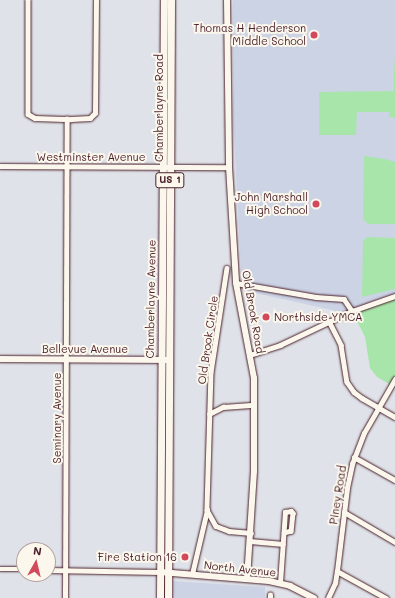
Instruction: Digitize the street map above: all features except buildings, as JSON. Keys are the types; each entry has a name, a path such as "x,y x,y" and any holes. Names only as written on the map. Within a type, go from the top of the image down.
{"main road":[{"name":"Chamberlayne Avenue","path":"160,598 161,360 167,167 164,0"},
{"name":"Chamberlayne Road","path":"169,360 167,167 171,0"},
{"name":"Chamberlayne Avenue","path":"168,598 169,360"}],"street":[{"path":"28,0 28,114 35,118 67,119 88,119 92,117 94,113 96,0"},
{"name":"Old Brook Road","path":"227,0 230,167 236,283 254,378 254,471 248,579"},
{"name":"Seminary Avenue","path":"65,598 67,119"},
{"name":"Westminster Avenue","path":"0,166 230,167"},
{"name":"Old Brook Circle","path":"192,574 207,510 211,372 227,268"},
{"path":"236,283 344,299 352,311"},
{"path":"250,355 280,345 352,311 395,296"},
{"path":"329,321 342,345 347,382 354,392 395,417"},
{"name":"Bellevue Avenue","path":"0,359 169,360"},
{"name":"Piney Road","path":"328,598 335,583 348,480 354,457 364,433 395,378"},
{"path":"209,414 223,407 254,404"},
{"path":"354,457 395,480"},
{"path":"207,510 216,526 229,531 251,533"},
{"path":"344,512 395,542"},
{"path":"280,583 284,533"},
{"path":"250,541 283,544"},
{"path":"0,569 16,569"},
{"path":"56,570 160,572"},
{"path":"337,571 386,598"},
{"name":"North Avenue","path":"160,572 280,583 298,589 314,598"}],"shaded area":[{"name":"John Marshall High School","path":"233,0 395,0 395,71 389,117 395,118 395,298 350,314 242,290 233,113"},
{"path":"173,581 265,587 265,598 173,598"}],"green space":[{"path":"395,56 395,118 389,117 389,112 357,112 356,135 319,135 319,92 393,91"},
{"path":"364,156 395,162 395,224 368,224 363,219"},
{"path":"367,237 395,238 395,289 362,297 363,241"},
{"path":"395,296 395,379 391,385 377,377 370,368 365,337 352,311"}],"place":[{"name":"Thomas H Henderson Middle School","path":"314,35"},
{"name":"John Marshall High School","path":"316,204"},
{"name":"Northside YMCA","path":"266,317"},
{"name":"Fire Station 16","path":"185,557"}]}
